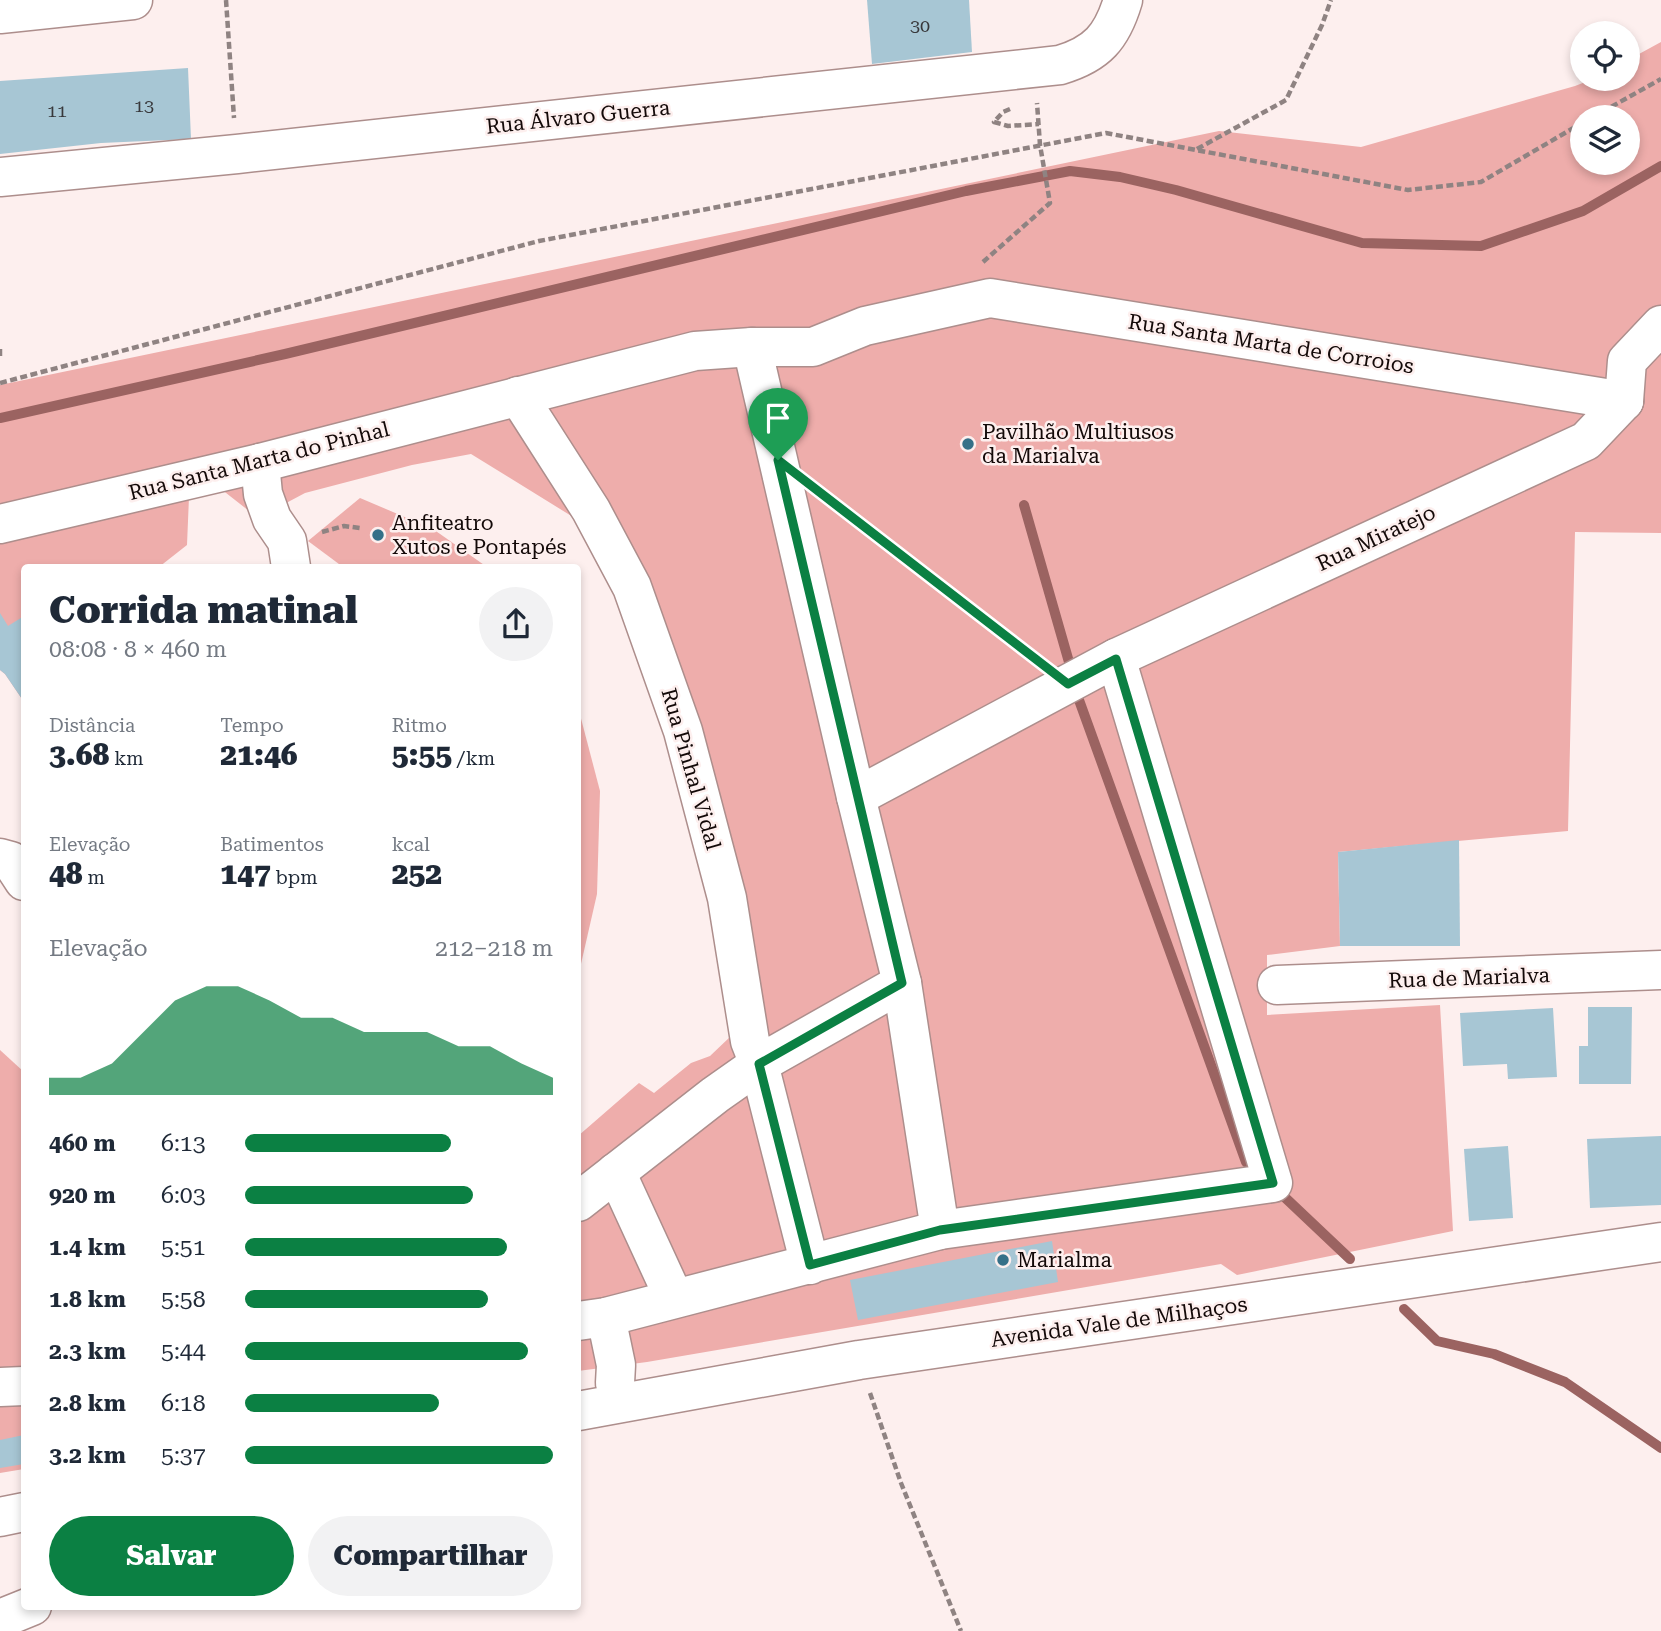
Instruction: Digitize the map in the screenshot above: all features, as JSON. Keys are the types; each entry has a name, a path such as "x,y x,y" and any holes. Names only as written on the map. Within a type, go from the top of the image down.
{"street":[{"path":"0,14 133,0"},
{"name":"Rua Álvaro Guerra","path":"0,177 1060,65 1081,59 1100,44 1116,23 1123,0"},
{"name":"Rua Santa Marta de Corroios","path":"752,347 813,348 865,326 990,298 1624,401"},
{"path":"1624,401 1627,361 1661,325"},
{"path":"752,347 902,983 940,1230"},
{"name":"Rua Santa Marta do Pinhal","path":"0,524 260,463 695,351 752,347"},
{"name":"Rua Pinhal Vidal","path":"518,396 592,510 632,587 683,731 727,898 754,1053 810,1265"},
{"name":"Rua Miratejo","path":"856,797 1092,672 1586,441 1624,401"},
{"path":"260,463 263,494 272,519 287,541 291,564"},
{"path":"615,1383 616,1365 592,1319 940,1230 1262,1184 1092,672"},
{"name":"Rua de Marialva","path":"1277,985 1661,970"},
{"path":"581,1200 754,1053 902,983"},
{"path":"616,1172 674,1298"},
{"name":"Avenida Vale de Milhaços","path":"581,1410 859,1360 1661,1242"},
{"path":"0,1387 21,1386"},
{"path":"0,1517 21,1513"},
{"path":"0,1619 23,1610"}],"path":[{"path":"226,0 237,154"},
{"path":"1196,149 1286,100 1332,0"},
{"path":"1614,105 1661,79"},
{"path":"981,265 1050,203 1042,159 1037,97 1026,102"},
{"path":"1014,107 1003,112 994,122 1008,125 1039,124"},
{"path":"0,383 539,241 1106,132 1408,190 1481,181 1570,130"},
{"path":"0,349 0,356"},
{"path":"821,493 1092,672"},
{"path":"859,1360 901,1483 961,1631"}],"shaded area":[{"path":"1661,42 1661,533 1575,532 1568,831 1338,852 1340,946 1267,955 1267,1015 1440,1005 1453,1231 1237,1275 1221,1264 647,1362 581,1371 581,1133 639,1083 654,1093 691,1063 710,1056 731,1036 726,961 654,683 586,525 471,454 412,465 305,493 258,518 221,489 189,497 187,545 163,564 21,564 21,698 0,670 0,385 1219,131 1361,147 1570,87 1570,91 1640,91 1640,53"},
{"name":"Anfiteatro Xutos e Pontapés","path":"360,498 433,529 483,564 339,564 308,541"},
{"path":"581,718 600,791 597,894 581,964"},
{"path":"0,1050 21,1069 21,1470 0,1473"}],"building":[{"path":"867,0 969,0 972,52 872,64"},
{"path":"188,68 191,139 101,143 0,154 0,81"},
{"path":"0,613 8,626 21,618 21,698 0,670"},
{"path":"1459,840 1460,946 1340,946 1338,852"},
{"path":"1588,1007 1632,1007 1631,1084 1579,1084 1579,1046 1588,1046"},
{"path":"1553,1008 1557,1077 1508,1079 1507,1064 1463,1066 1460,1013"},
{"path":"1661,1136 1661,1205 1590,1208 1587,1139"},
{"path":"1508,1146 1513,1218 1469,1221 1464,1149"},
{"name":"Marialma","path":"1052,1241 1058,1282 858,1320 850,1280"},
{"path":"21,1436 21,1464 0,1468 0,1440"}],"waterway":[{"path":"0,418 285,354 966,191 1070,171 1120,177 1176,190 1362,243 1481,246 1583,211 1661,166"},
{"path":"1024,505 1071,669"},
{"path":"1079,700 1246,1162 1256,1171"},
{"path":"1276,1189 1350,1259"},
{"path":"1404,1309 1437,1341 1494,1354 1565,1382 1661,1448"}],"place":[{"name":"Pavilhão Multiusos da Marialva","path":"968,444"},
{"name":"Anfiteatro Xutos e Pontapés","path":"378,535"},
{"name":"Marialma","path":"1003,1260"}],"route":[{"path":"778,460 1068,684 1116,659 1273,1183 940,1230 810,1265 759,1064 902,983 778,460"}]}
